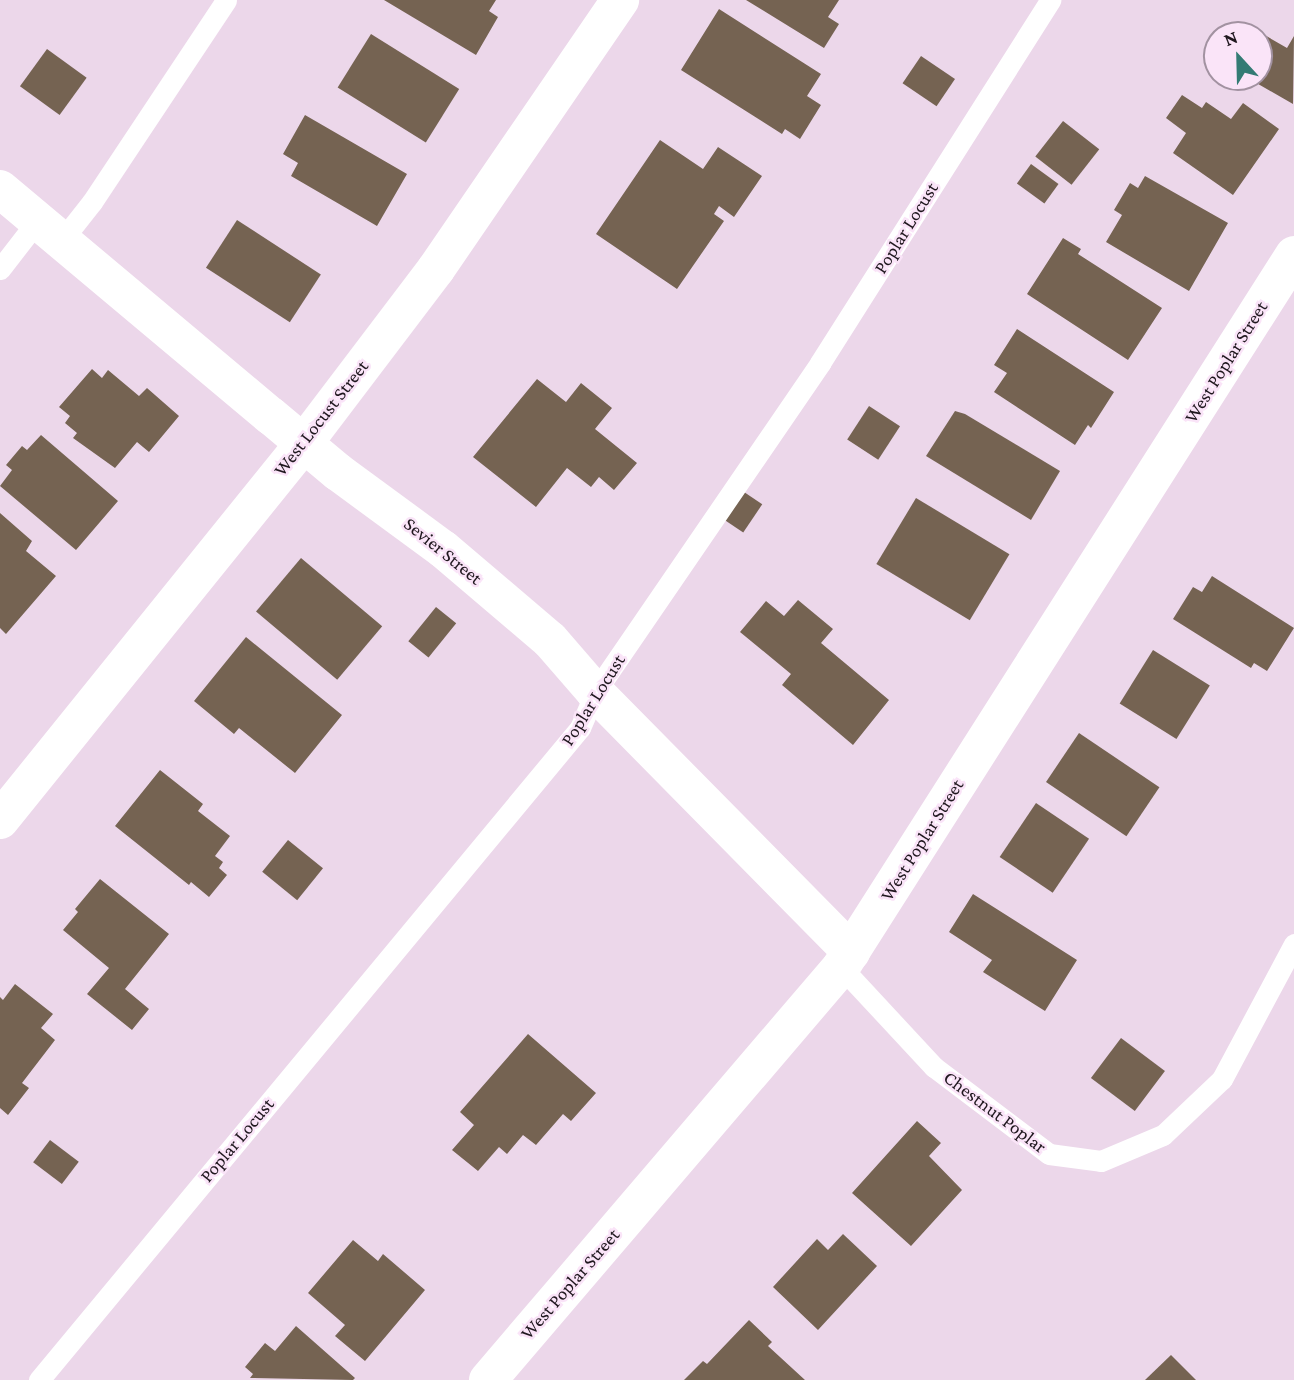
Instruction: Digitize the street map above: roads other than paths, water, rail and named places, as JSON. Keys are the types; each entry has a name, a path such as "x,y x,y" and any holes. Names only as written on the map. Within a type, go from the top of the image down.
{"street":[{"name":"West Locust Street","path":"0,820 303,443 436,269 620,0"},
{"name":"Sevier Street","path":"0,189 303,443 472,574 550,640 595,692 846,960"},
{"name":"West Poplar Street","path":"488,1380 846,960 1294,255"}],"lane":[{"path":"0,269 92,202 226,0"},
{"name":"Poplar Locust","path":"39,1380 580,728 595,692 820,363 1050,0"},
{"name":"Chestnut Poplar","path":"846,960 934,1067 1048,1154 1101,1161 1163,1135 1222,1079 1294,944"}]}
